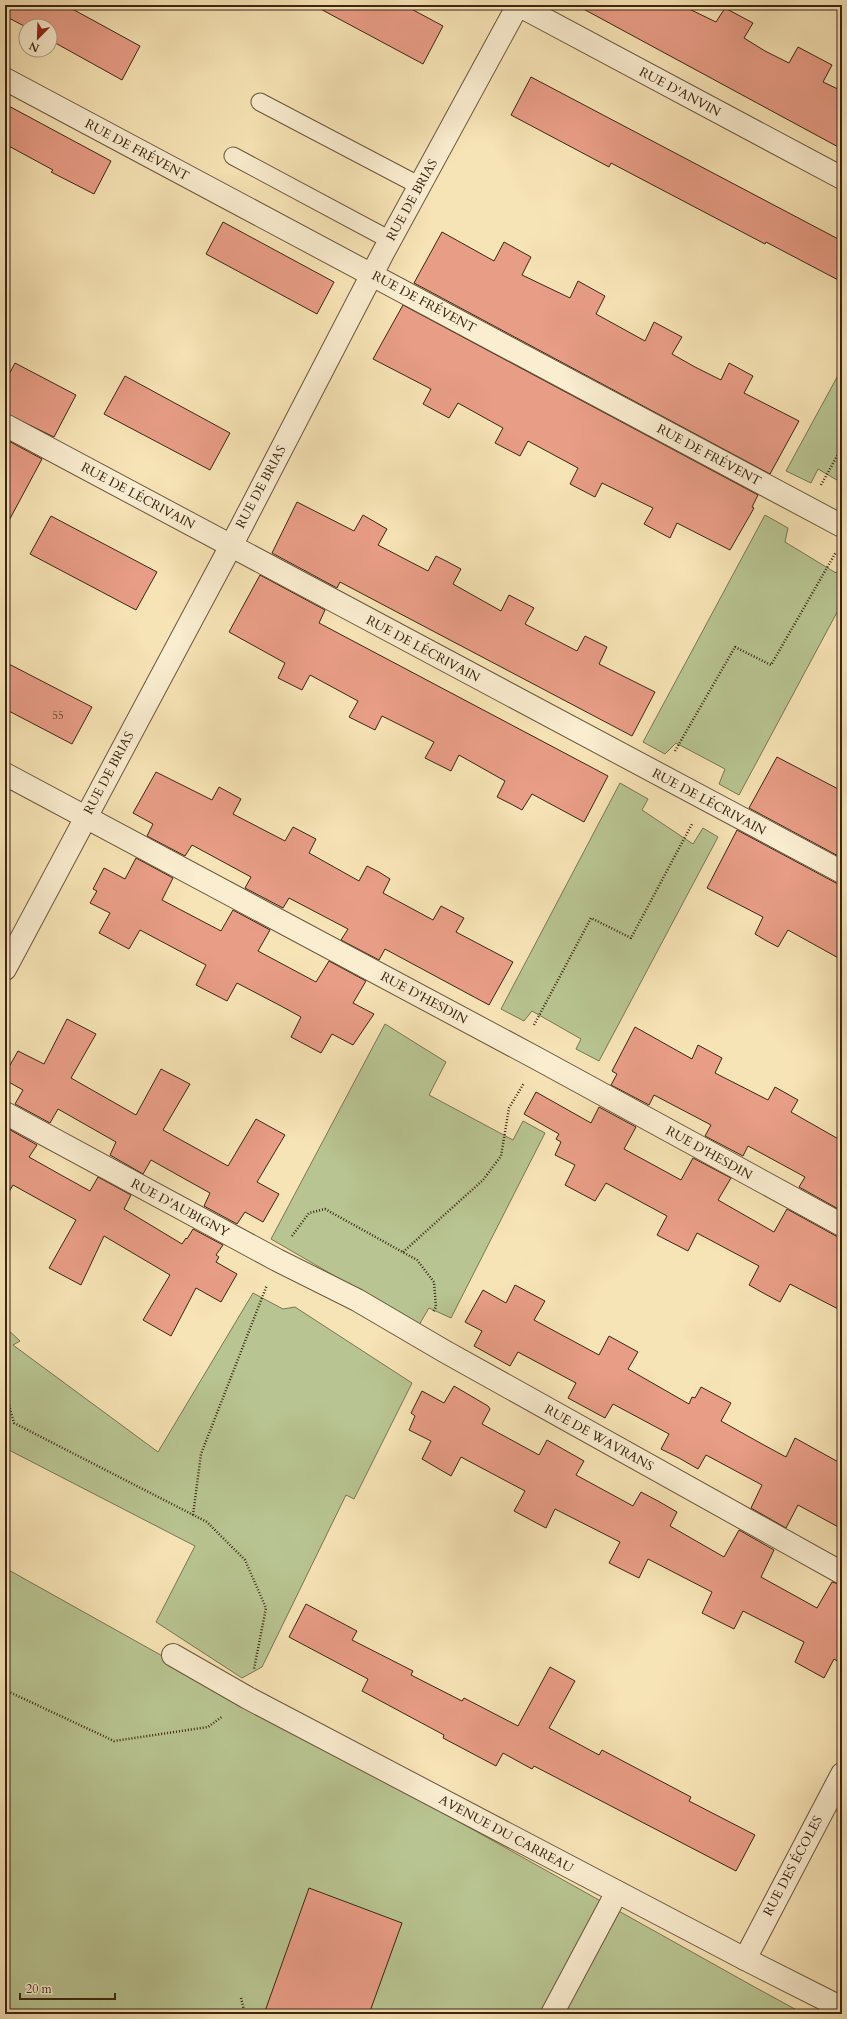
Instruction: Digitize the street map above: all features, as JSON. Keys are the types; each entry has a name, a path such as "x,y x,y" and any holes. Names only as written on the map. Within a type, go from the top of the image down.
{"street":[{"name":"RUE D'ANVIN","path":"518,5 842,178"},
{"name":"RUE DE BRIAS","path":"5,969 230,546 390,240 518,5"},
{"name":"RUE DE FRÉVENT","path":"5,79 842,526"},
{"name":"RUE DE LÉCRIVAIN","path":"5,425 842,872"},
{"name":"RUE D'HESDIN","path":"5,774 529,1054 842,1225"},
{"name":"RUE D'AUBIGNY","path":"5,1113 277,1260 357,1300"},
{"name":"RUE DE WAVRANS","path":"357,1300 444,1352 842,1573"},
{"name":"AVENUE DU CARREAU","path":"173,1656 248,1698 744,1959 842,2008"},
{"name":"RUE DES ÉCOLES","path":"744,1959 842,1774"},
{"path":"552,2014 617,1892"}],"lane":[{"path":"260,102 420,186"},
{"path":"233,156 390,240"}],"path":[{"path":"808,508 842,447"},
{"path":"661,776 735,647 771,665 838,548"},
{"path":"403,1252 483,1180 500,1156 509,1108 529,1054 591,918 631,938 705,799"},
{"path":"5,1391 14,1423 207,1522 245,1560 266,1608 248,1698 208,1727 114,1741 5,1690"},
{"path":"193,1515 201,1454 223,1396"},
{"path":"241,1998 244,2014"}],"green space":[{"path":"842,368 842,483 818,469 811,483 786,471"},
{"path":"765,515 788,528 785,542 836,573 842,563 842,603 739,795 719,784 725,769 676,743 665,754 643,742"},
{"path":"620,783 648,799 642,810 693,844 703,828 718,837 599,1061 576,1049 581,1039 532,1011 524,1021 501,1009"},
{"path":"385,1024 446,1062 429,1095 513,1140 523,1121 545,1133 451,1318 429,1308 419,1325 271,1239"},
{"path":"253,1293 283,1309 295,1307 412,1383 354,1499 346,1495 262,1667 242,1678 156,1622 195,1546 5,1448 5,1327 20,1341 13,1345 158,1452"},
{"path":"5,1568 751,1985 804,2014 5,2014"}],"building":[{"path":"5,5 65,5 140,46 122,80 58,44 58,18 18,18 18,23 5,16"},
{"path":"313,5 404,5 443,26 423,64"},
{"path":"576,5 681,5 716,22 725,8 753,23 744,38 765,51 789,63 798,47 832,65 823,82 842,91 842,149"},
{"path":"531,77 842,241 842,282 766,242 765,244 611,163 609,167 511,115"},
{"path":"5,104 111,161 94,194 51,172 53,170 5,144"},
{"path":"223,222 334,282 317,314 206,254"},
{"path":"442,232 494,261 504,242 531,257 522,275 570,298 578,281 605,296 596,314 645,341 654,322 682,337 672,354 721,380 729,363 753,376 744,393 799,421 770,474 414,283"},
{"path":"403,305 758,495 752,507 754,508 730,550 677,523 670,538 644,524 653,508 602,483 595,497 570,484 578,468 528,441 520,456 495,443 503,428 458,403 449,418 423,404 431,389 373,359"},
{"path":"15,363 76,395 54,437 5,413 5,382"},
{"path":"125,376 230,433 210,470 104,414"},
{"path":"5,439 42,459 5,528"},
{"path":"297,502 354,531 363,515 387,529 378,545 428,571 436,556 448,562 461,569 453,584 501,611 509,595 534,608 525,624 577,651 585,636 607,647 599,664 655,692 632,736 340,582 337,588 272,553"},
{"path":"51,516 157,572 136,610 30,554"},
{"path":"260,575 325,610 319,623 608,776 584,822 532,794 522,810 497,797 505,781 459,755 451,771 425,758 434,742 382,716 375,730 349,717 358,701 310,675 302,690 278,678 285,663 229,632"},
{"path":"5,662 92,707 72,744 5,709"},
{"path":"777,757 842,791 842,858 749,808"},
{"path":"156,772 212,800 219,787 241,799 233,814 285,841 293,827 316,839 309,853 359,881 367,866 379,872 390,879 383,893 433,920 441,906 464,918 456,932 513,962 489,1005 385,949 379,960 341,940 348,929 289,898 283,908 245,888 251,877 192,845 185,856 147,836 153,824 133,813"},
{"path":"737,830 836,883 842,884 842,960 788,930 778,947 755,934 763,917 707,888"},
{"path":"136,858 173,878 162,900 221,931 233,910 270,930 258,951 316,982 329,961 366,981 353,1003 374,1014 353,1045 332,1034 321,1053 291,1037 301,1017 281,1006 237,983 227,1001 196,985 206,965 140,930 129,949 99,933 110,913 90,903 97,891 93,889 104,868 125,879"},
{"path":"67,1019 96,1034 71,1078 136,1115 161,1069 190,1084 163,1130 228,1166 256,1119 285,1135 257,1182 279,1194 263,1222 245,1212 237,1224 204,1206 210,1193 151,1160 143,1174 110,1155 116,1142 58,1109 50,1123 15,1104 23,1090 5,1080 5,1074 18,1051 44,1064"},
{"path":"635,1027 692,1059 698,1045 722,1058 715,1073 768,1100 775,1087 798,1100 791,1112 842,1141 842,1211 799,1187 805,1177 748,1146 743,1156 705,1136 711,1125 654,1095 649,1105 611,1085 617,1074 612,1071"},
{"path":"536,1092 591,1123 599,1107 636,1127 624,1149 681,1180 693,1158 731,1178 718,1200 774,1232 787,1209 836,1236 842,1237 842,1311 790,1284 780,1302 765,1294 749,1285 759,1266 697,1233 688,1251 657,1235 667,1216 606,1183 595,1201 565,1185 575,1165 555,1155 561,1142 556,1139 559,1134 524,1114"},
{"path":"5,1127 37,1145 29,1157 90,1191 98,1177 131,1195 124,1209 182,1244 193,1229 223,1245 216,1255 219,1257 216,1262 237,1274 221,1302 196,1288 171,1336 143,1320 170,1275 104,1236 81,1285 49,1268 76,1220 13,1185 5,1199"},
{"path":"515,1285 545,1301 534,1320 599,1355 609,1336 638,1352 628,1369 689,1404 692,1397 695,1398 701,1387 731,1403 721,1421 786,1457 795,1438 842,1464 842,1529 798,1505 786,1528 751,1508 762,1485 706,1455 698,1469 661,1449 669,1434 613,1404 605,1418 568,1398 576,1383 518,1352 510,1366 474,1346 482,1331 465,1322 483,1290 506,1303"},
{"path":"454,1386 488,1406 490,1409 482,1424 539,1455 547,1440 584,1461 576,1475 633,1506 641,1492 658,1501 677,1512 670,1526 724,1557 739,1530 774,1550 761,1577 817,1608 832,1582 842,1585 842,1664 834,1659 824,1678 795,1662 804,1642 743,1611 734,1629 702,1613 712,1592 648,1559 639,1578 609,1563 620,1542 555,1509 546,1528 514,1511 525,1491 461,1457 451,1476 422,1459 431,1441 409,1430 415,1416 411,1413 422,1391 444,1403"},
{"path":"306,1604 357,1631 352,1640 413,1671 411,1675 462,1701 464,1698 518,1726 550,1667 575,1681 549,1728 599,1755 602,1750 691,1797 689,1801 755,1835 736,1871 534,1766 532,1769 503,1753 496,1766 443,1738 444,1735 362,1691 368,1679 289,1637"},
{"path":"309,1888 402,1923 369,2014 264,2014"}]}
